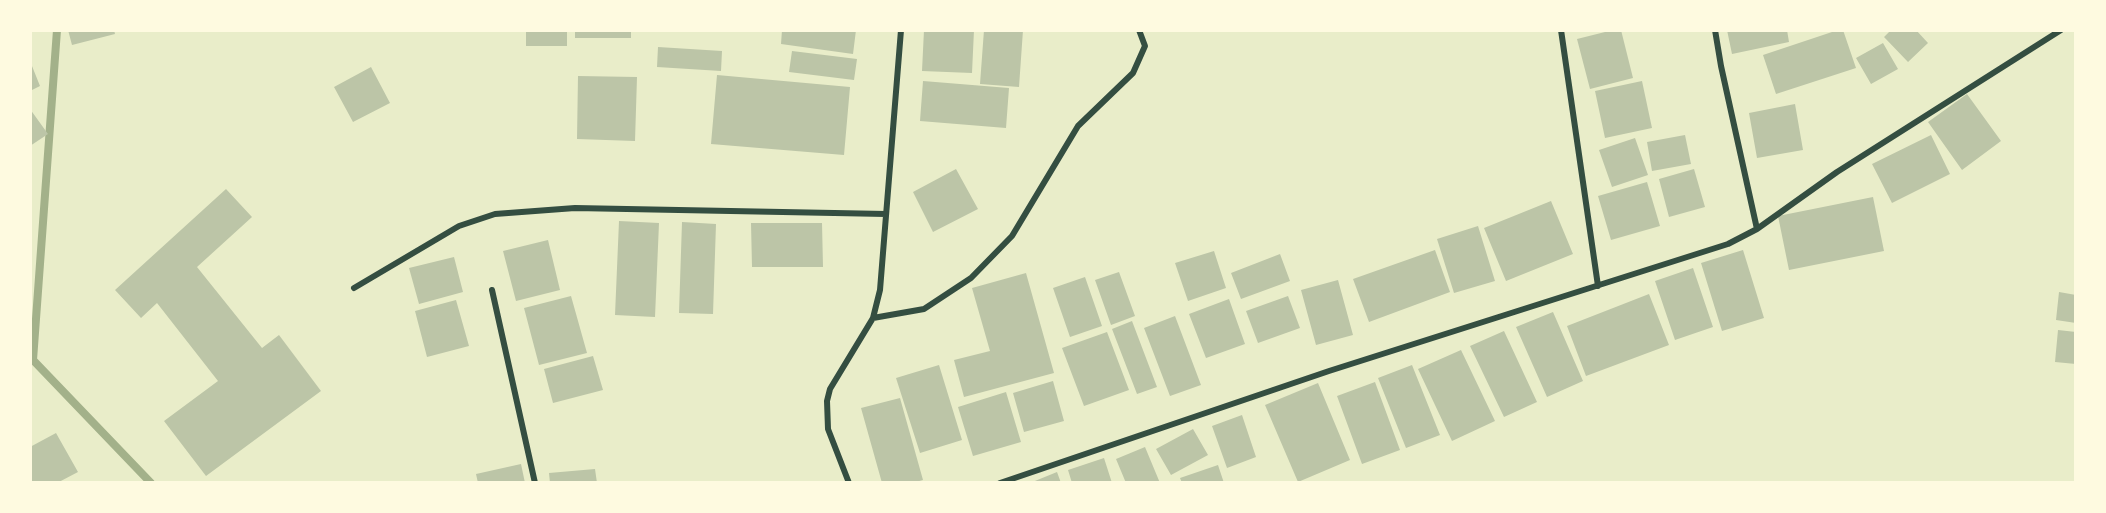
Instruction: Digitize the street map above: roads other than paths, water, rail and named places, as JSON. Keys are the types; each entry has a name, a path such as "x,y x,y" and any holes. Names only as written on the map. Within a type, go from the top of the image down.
{"street":[{"path":"849,483 828,429 827,401 830,389 873,318 880,290 901,30"},
{"path":"873,318 924,309 971,278 1012,236 1078,126 1133,73 1145,46 1139,30"},
{"path":"1561,30 1598,286"},
{"path":"1715,30 1720,66 1757,229"},
{"path":"1000,483 1329,371 1728,244 1757,229 1837,172 2061,30"},
{"path":"354,288 459,226 495,214 575,208 886,214"},
{"path":"492,290 535,483"}],"waterway":[{"path":"57,30 33,360 151,483"}]}
